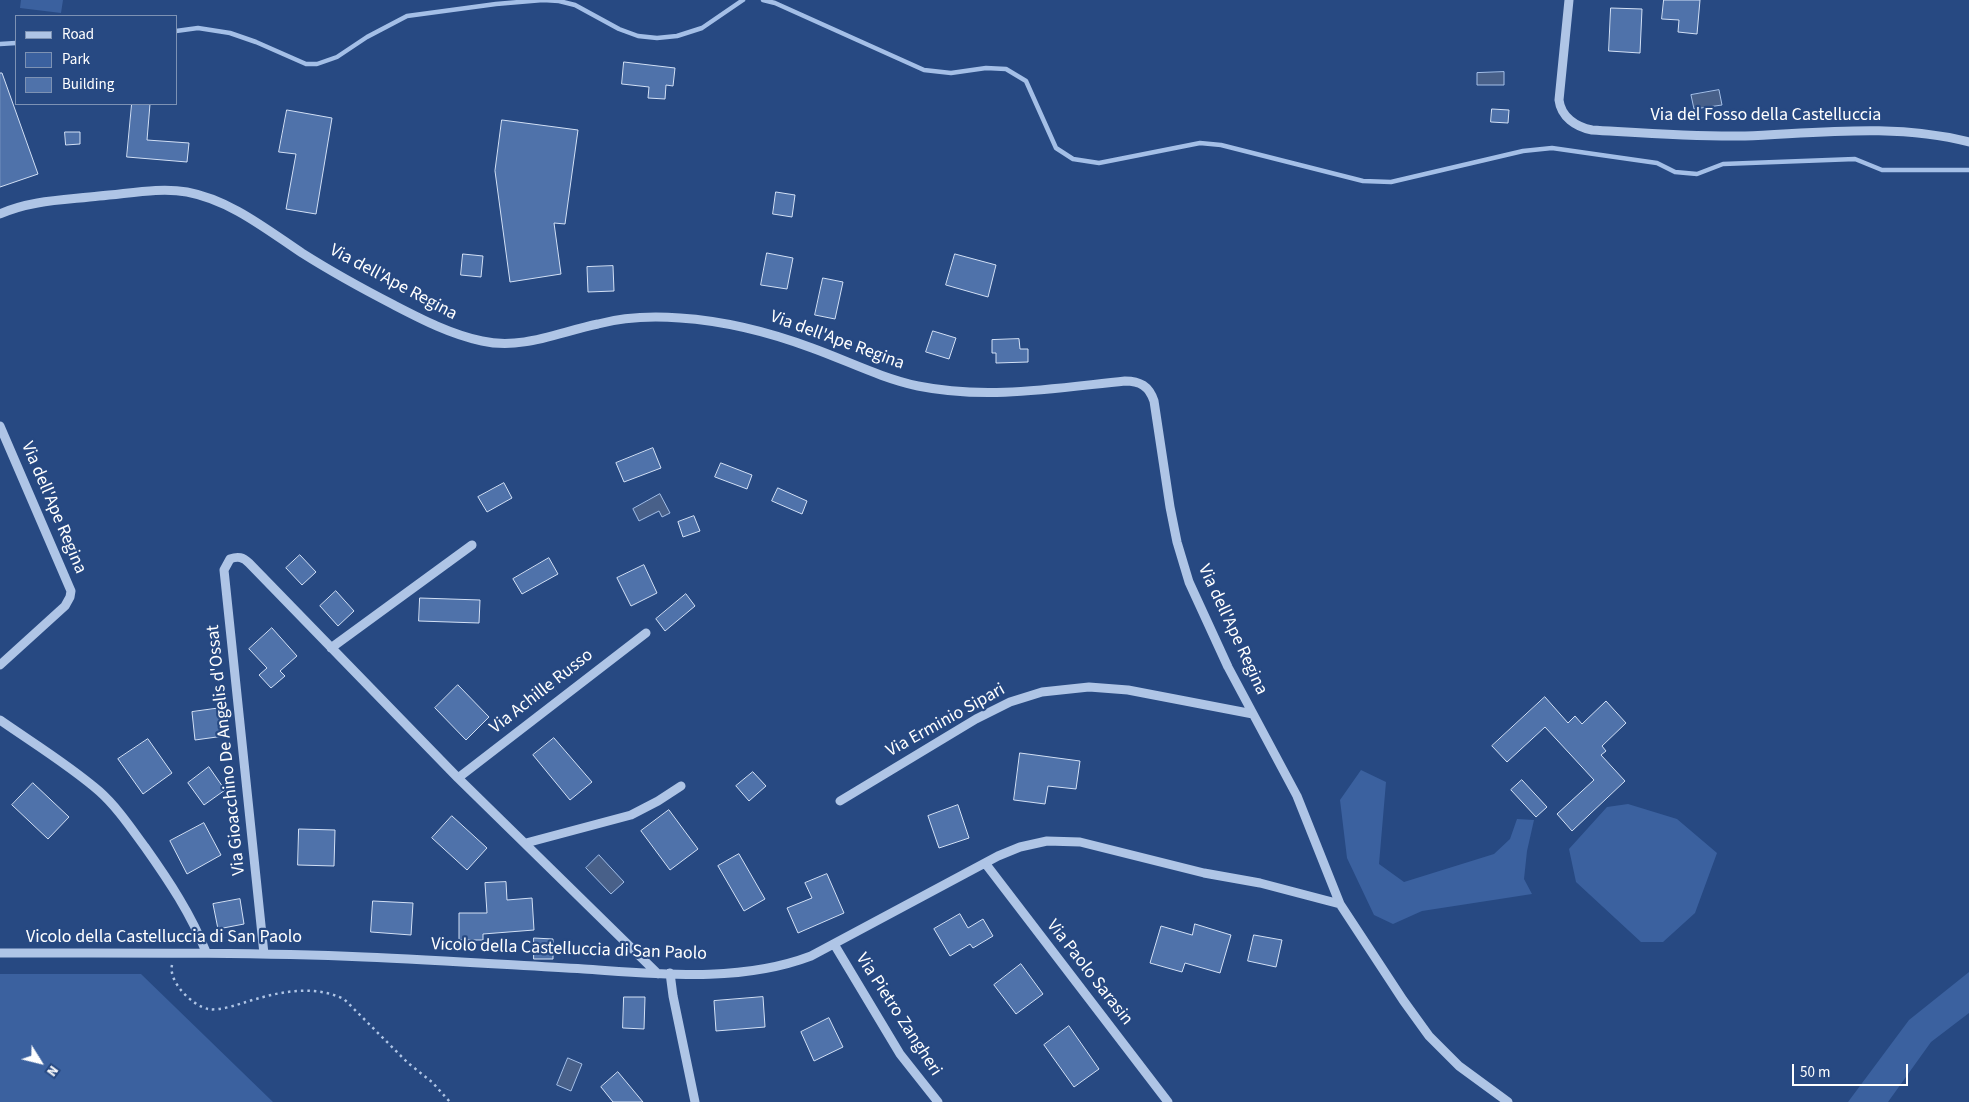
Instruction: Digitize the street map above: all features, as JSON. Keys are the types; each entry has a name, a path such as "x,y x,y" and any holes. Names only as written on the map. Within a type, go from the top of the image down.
{"street":[{"name":"Via del Fosso della Castelluccia","path":"1569,0 1558,100 1563,113 1582,128 1720,136 1841,131 1899,132 1932,134 1969,142"},
{"name":"Via dell'Ape Regina","path":"0,214 21,206 159,191 186,192 213,199 241,213 350,282 429,323 457,335 496,344 529,342 618,320 648,317 678,318 729,323 772,334 892,379 921,387 994,393 1028,392 1125,381 1138,382 1148,388 1154,400 1170,507 1177,542 1189,582 1228,667 1297,796 1340,904 1429,1036 1459,1066 1508,1102"},
{"name":"Via dell'Ape Regina","path":"0,426 70,591 69,600 62,609 0,665"},
{"path":"472,545 331,648 458,778 658,974"},
{"name":"Via Gioacchino De Angelis d'Ossat","path":"264,954 224,570 230,559 244,558 331,648"},
{"name":"Via Achille Russo","path":"458,778 646,633"},
{"name":"Via Erminio Sipari","path":"840,802 976,719 1010,702 1042,692 1089,687 1128,690 1253,714"},
{"path":"0,720 86,780 114,807 137,836 180,898 206,952"},
{"path":"526,843 630,815 658,801 681,786"},
{"name":"Vicolo della Castelluccia di San Paolo","path":"0,953 206,952 364,957 658,974 728,972 768,968 800,960 834,944 1010,851 1037,843 1072,841 1132,854 1204,873 1260,883 1340,904"},
{"name":"Via Paolo Sarasin","path":"985,863 1168,1102"},
{"name":"Via Pietro Zangheri","path":"834,944 900,1054 938,1102"},
{"path":"670,973 672,996 695,1102"}],"path":[{"path":"178,952 171,971 172,976 190,999 209,1009 233,1006 288,992 313,990 333,994 344,999 408,1063 432,1082 450,1102"}],"green space":[{"path":"21,0 63,0 61,13 20,8"},
{"path":"1361,770 1386,782 1379,864 1404,882 1494,854 1510,839 1517,819 1534,820 1527,851 1524,879 1532,894 1422,911 1393,924 1374,915 1347,858 1340,800"},
{"path":"1628,804 1677,819 1717,853 1695,913 1663,942 1641,942 1576,882 1569,849 1607,807"},
{"path":"1969,972 1969,1013 1931,1042 1888,1102 1848,1102 1909,1020"},
{"path":"0,974 141,974 273,1102 0,1102"}],"shaded area":[{"path":"1504,72 1504,85 1477,85 1477,73"},
{"path":"1719,90 1722,105 1694,109 1691,95"},
{"path":"660,494 670,513 662,517 659,511 639,521 633,509"},
{"path":"599,855 624,882 611,894 586,868"},
{"path":"568,1058 582,1064 571,1091 557,1085"}],"building":[{"path":"1664,0 1700,0 1697,34 1678,32 1679,20 1662,19"},
{"path":"1611,8 1642,9 1640,53 1609,51"},
{"path":"624,62 675,68 673,86 666,85 665,99 648,98 649,87 622,84"},
{"path":"0,73 2,73 38,174 0,187"},
{"path":"132,105 150,105 147,140 189,143 187,162 127,157"},
{"path":"1492,109 1509,110 1508,123 1491,122"},
{"path":"287,110 332,118 316,214 286,209 296,154 279,152"},
{"path":"502,120 578,130 565,224 554,223 561,274 510,282 495,171"},
{"path":"65,132 80,132 80,144 66,145"},
{"path":"776,192 795,195 792,217 773,214"},
{"path":"767,253 793,258 787,289 761,285"},
{"path":"463,254 483,256 481,277 461,275"},
{"path":"955,254 996,265 988,297 946,285"},
{"path":"613,266 614,291 588,292 587,267"},
{"path":"823,278 843,282 835,319 815,315"},
{"path":"933,331 956,338 949,359 926,352"},
{"path":"1019,339 1020,349 1028,349 1028,362 996,363 996,353 992,353 992,340"},
{"path":"653,448 661,468 624,482 616,463"},
{"path":"721,463 752,475 747,489 715,477"},
{"path":"504,483 512,498 487,512 478,497"},
{"path":"778,488 807,501 802,514 772,501"},
{"path":"694,516 700,531 683,537 678,522"},
{"path":"300,555 316,572 302,585 286,568"},
{"path":"549,558 558,574 522,594 513,579"},
{"path":"644,565 657,593 631,606 617,578"},
{"path":"336,591 354,611 338,626 320,606"},
{"path":"686,594 695,606 665,631 656,619"},
{"path":"420,598 480,600 479,623 419,621"},
{"path":"272,628 297,656 280,671 285,676 271,688 259,675 267,668 249,649"},
{"path":"458,685 489,717 466,740 435,708"},
{"path":"1545,697 1568,723 1575,716 1582,724 1606,701 1626,723 1602,746 1606,751 1601,755 1625,781 1572,831 1557,814 1594,780 1545,727 1507,762 1492,746"},
{"path":"221,708 224,736 195,740 192,712"},
{"path":"554,738 592,782 570,800 533,755"},
{"path":"148,739 172,773 143,794 118,759"},
{"path":"1020,753 1080,761 1076,789 1048,786 1045,804 1014,800"},
{"path":"209,767 225,790 204,805 188,783"},
{"path":"753,772 766,786 749,801 736,786"},
{"path":"1522,780 1547,807 1536,817 1511,790"},
{"path":"33,783 69,817 48,839 12,805"},
{"path":"958,805 969,838 939,848 928,816"},
{"path":"669,810 698,849 670,870 641,831"},
{"path":"452,816 487,848 467,870 432,838"},
{"path":"204,823 221,855 187,874 170,841"},
{"path":"299,829 335,830 334,866 298,865"},
{"path":"739,854 765,899 744,911 718,866"},
{"path":"827,874 844,913 798,933 787,908 812,898 805,883"},
{"path":"506,882 507,900 532,898 534,930 483,934 483,940 459,940 459,913 487,913 485,883"},
{"path":"240,899 244,924 218,929 213,904"},
{"path":"373,901 413,903 411,935 371,932"},
{"path":"960,914 968,928 983,919 993,936 973,948 970,944 950,956 934,929"},
{"path":"1195,924 1231,935 1220,973 1185,963 1182,972 1150,963 1161,926 1192,935"},
{"path":"1254,935 1282,940 1276,967 1248,961"},
{"path":"534,938 553,939 553,959 534,959"},
{"path":"1021,964 1043,994 1016,1014 994,985"},
{"path":"624,997 645,997 644,1029 623,1028"},
{"path":"763,997 765,1027 716,1031 714,1001"},
{"path":"829,1018 843,1047 814,1061 801,1032"},
{"path":"1069,1026 1099,1069 1074,1087 1044,1045"},
{"path":"618,1072 643,1102 613,1102 601,1087"}],"waterway":[{"path":"178,31 198,28 230,33 306,64 317,64 337,57 367,37 407,16 496,4 543,0 559,1 575,5 619,29 638,36 657,38 677,36 702,28 743,0"},
{"path":"763,0 775,3 924,70 951,73 986,68 1006,69 1026,81 1056,148 1073,159 1099,163 1200,143 1221,145 1363,181 1391,182 1523,151 1552,148 1657,163 1675,172 1697,174 1723,164 1855,159 1882,170 1969,170"},
{"path":"0,44 15,43"}]}
